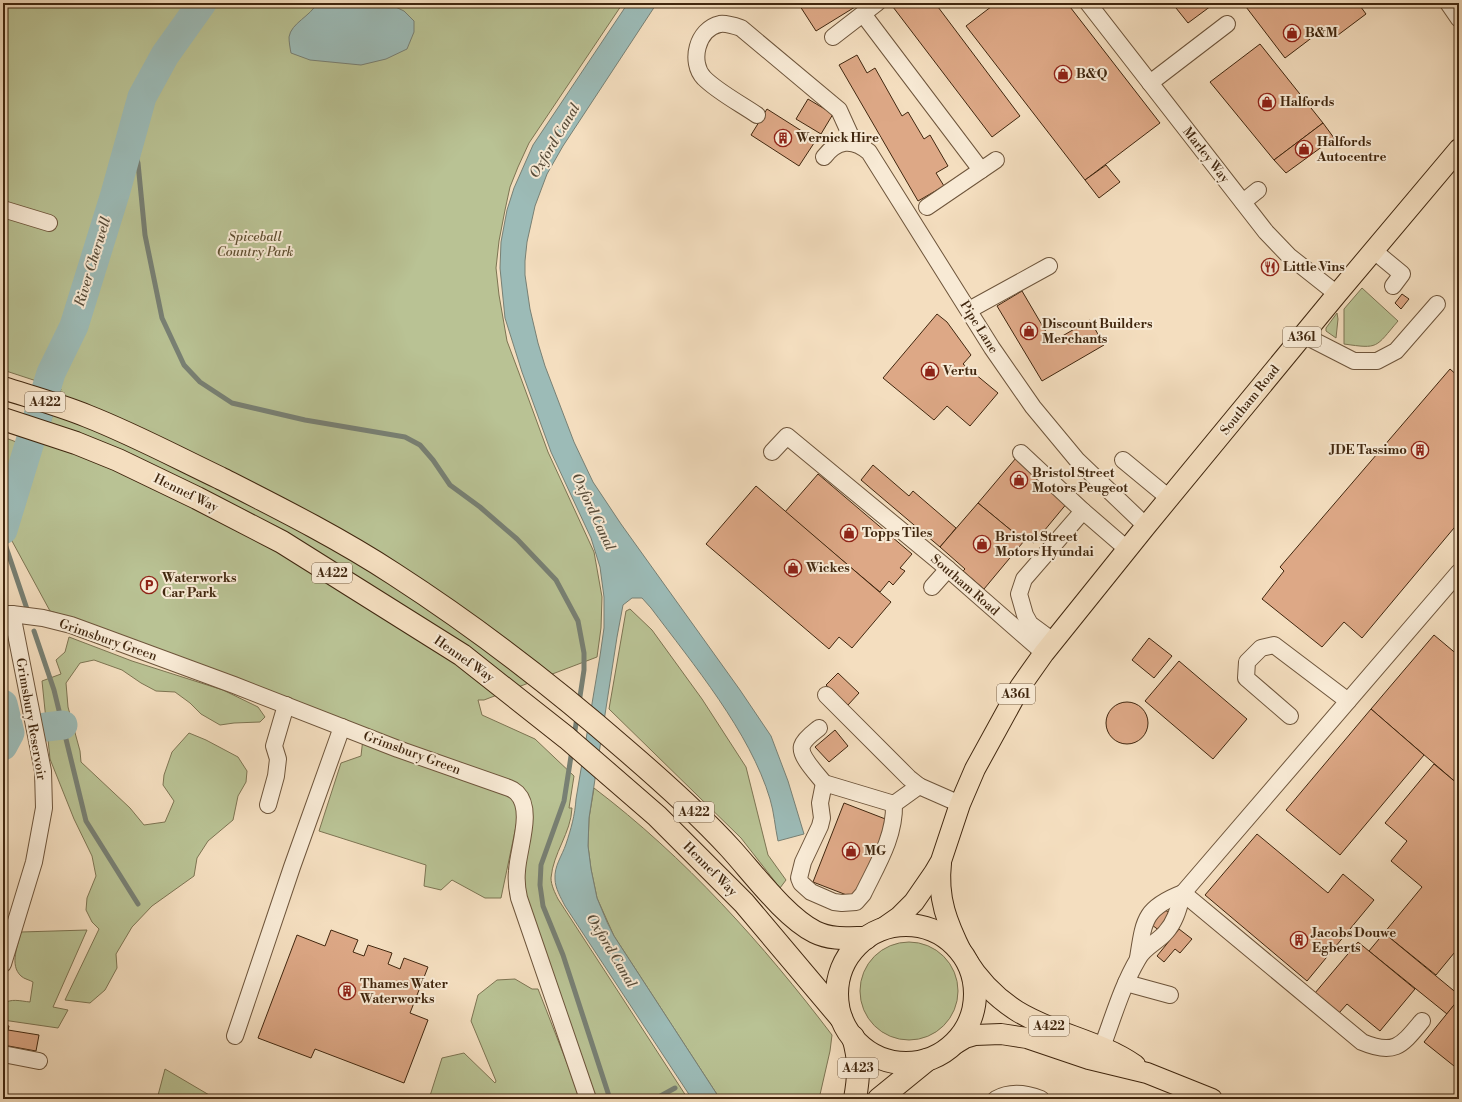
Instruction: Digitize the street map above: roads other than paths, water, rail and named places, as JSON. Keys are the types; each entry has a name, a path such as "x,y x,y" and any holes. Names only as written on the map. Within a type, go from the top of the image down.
{"highway":[{"name":"Hennef Way","path":"3,388 86,415 157,447 291,514 393,573 464,621 512,656 618,743 683,801 728,846 781,905 805,927 831,938 873,934"},
{"name":"Hennef Way","path":"3,419 76,443 118,460 197,498 282,542 462,656 567,738 657,816 744,903 841,1018"},
{"path":"897,926 916,926 934,931 950,941 964,957 973,977 975,996 972,1016 963,1033 950,1048 939,1055 927,1060 911,1063 894,1062 884,1059 864,1049 846,1028 841,1018 838,1000 838,982 843,965 853,950 873,934 897,926"},
{"name":"A423","path":"853,1037 858,1060 859,1074 854,1099"},
{"name":"A423","path":"879,1099 927,1060"}],"main road":[{"name":"Southam Road","path":"964,957 954,938 942,908 939,878 941,861 960,804 975,769 1020,687 1049,647 1127,549 1336,294 1459,149"},
{"name":"Southam Road","path":"873,934 899,917 914,902 941,861"},
{"name":"A422","path":"964,957 984,985 1017,1011 1049,1026 1118,1054 1147,1073"},
{"name":"A422","path":"950,1048 965,1038 975,1035 1013,1035 1040,1042 1089,1059 1147,1073 1212,1099"}],"street":[{"path":"833,37 877,3"},
{"name":"Marley Way","path":"1088,3 1150,83 1179,131 1243,202 1279,247 1336,294"},
{"path":"1448,3 1459,19"},
{"path":"863,14 981,170"},
{"path":"757,115 712,85 704,78 698,68 696,57 699,43 707,30 721,24 741,28 839,110 854,143 843,143 836,145 824,157"},
{"path":"1150,83 1227,24"},
{"name":"Pipe Lane","path":"854,143 864,148 873,157 1012,378 1077,460 1146,526"},
{"path":"927,207 996,160"},
{"path":"1243,202 1258,190"},
{"path":"3,209 49,223"},
{"path":"1374,250 1402,274 1393,286"},
{"path":"969,310 1049,266"},
{"path":"1304,334 1354,361 1377,361 1396,351 1437,304"},
{"name":"Southam Road","path":"772,452 787,436 948,569 1049,647"},
{"path":"1021,453 1083,511 1127,549"},
{"path":"1122,460 1169,498"},
{"path":"1049,647 1030,624 1019,594 1024,579 1083,511"},
{"path":"932,587 948,569"},
{"path":"1102,1047 1126,983 1138,958 1143,951 1166,933 1171,926 1176,918 1183,893 1459,572"},
{"name":"Grimsbury Green","path":"6,614 43,618 79,628 286,705 398,749 509,788 517,793 522,800 525,810 525,822 516,872 516,884 519,898 588,1099"},
{"name":"Grimsbury Reservoir","path":"3,964 34,862 44,808 43,771 6,614"},
{"path":"1290,716 1246,678 1247,662 1261,648 1274,645 1348,700"},
{"path":"826,695 909,778 919,786 960,804"},
{"path":"268,805 276,776 278,759 274,746 286,705"},
{"path":"236,1036 292,866 342,727"},
{"path":"819,728 801,746 801,752 824,783 894,804"},
{"path":"824,783 820,803 822,818 820,826 803,862 799,878 800,883 811,892 834,902 851,903 859,901 888,842 894,822 894,804"},
{"path":"894,804 919,786"},
{"path":"1138,958 1143,927 1148,916 1162,902 1183,893"},
{"path":"1183,893 1362,1042 1380,1048 1399,1046 1422,1021"},
{"path":"1126,983 1170,995"},
{"path":"3,1054 39,1061"},
{"path":"996,1099 1005,1095 1017,1093 1041,1099"}],"water":[{"path":"317,3 387,3 404,11 414,21 414,32 407,49 386,59 361,65 310,60 291,53 289,37 293,28 314,8"},
{"name":"Oxford Canal","path":"628,3 657,3 563,146 547,174 535,206 527,242 525,275 530,309 545,366 574,442 593,482 771,736 788,781 804,834 778,841 770,799 761,774 735,724 702,675 651,608 642,598 632,598 623,605 589,818 588,846 591,869 597,898 614,936 720,1099 692,1099 565,906 556,886 556,870 568,838 575,811 604,628 604,597 600,567 591,538 551,452 522,372 505,318 500,268 501,242 507,210 514,188 533,145"}],"waterway":[{"name":"River Cherwell","path":"3,530 51,373 74,326 115,194 142,97 165,55 202,3"},
{"path":"130,139 138,163 145,235 162,318 184,365 200,382 232,403 305,420 405,437 420,445 433,460 450,485 480,507 517,539 556,580 578,621 584,653 584,670 579,703"},
{"path":"3,538 27,609"},
{"path":"34,631 54,690 86,821 138,904"},
{"name":"River Cherwell","path":"3,704 10,733 3,746"},
{"path":"574,737 577,717"},
{"path":"46,727 63,725"},
{"path":"572,750 564,801 541,865 540,885 543,906 563,955 610,1099"},
{"path":"655,1099 675,1088"}],"place":[{"name":"B&M","path":"1292,33"},
{"name":"B&Q","path":"1063,74"},
{"name":"Halfords","path":"1267,102"},
{"name":"Wernick Hire","path":"783,138"},
{"name":"Halfords Autocentre","path":"1304,149"},
{"name":"Little Vins","path":"1270,267"},
{"name":"Discount Builders Merchants","path":"1029,331"},
{"name":"Vertu","path":"930,371"},
{"name":"JDE Tassimo","path":"1420,450"},
{"name":"Bristol Street Motors Peugeot","path":"1019,480"},
{"name":"Topps Tiles","path":"849,533"},
{"name":"Bristol Street Motors Hyundai","path":"982,544"},
{"name":"Wickes","path":"793,568"},
{"name":"Waterworks Car Park","path":"149,585"},
{"name":"MG","path":"851,851"},
{"name":"Jacobs Douwe Egberts","path":"1299,940"},
{"name":"Thames Water Waterworks","path":"347,991"}],"park label":[{"name":"Spiceball Country Park","path":"255,244"}]}
